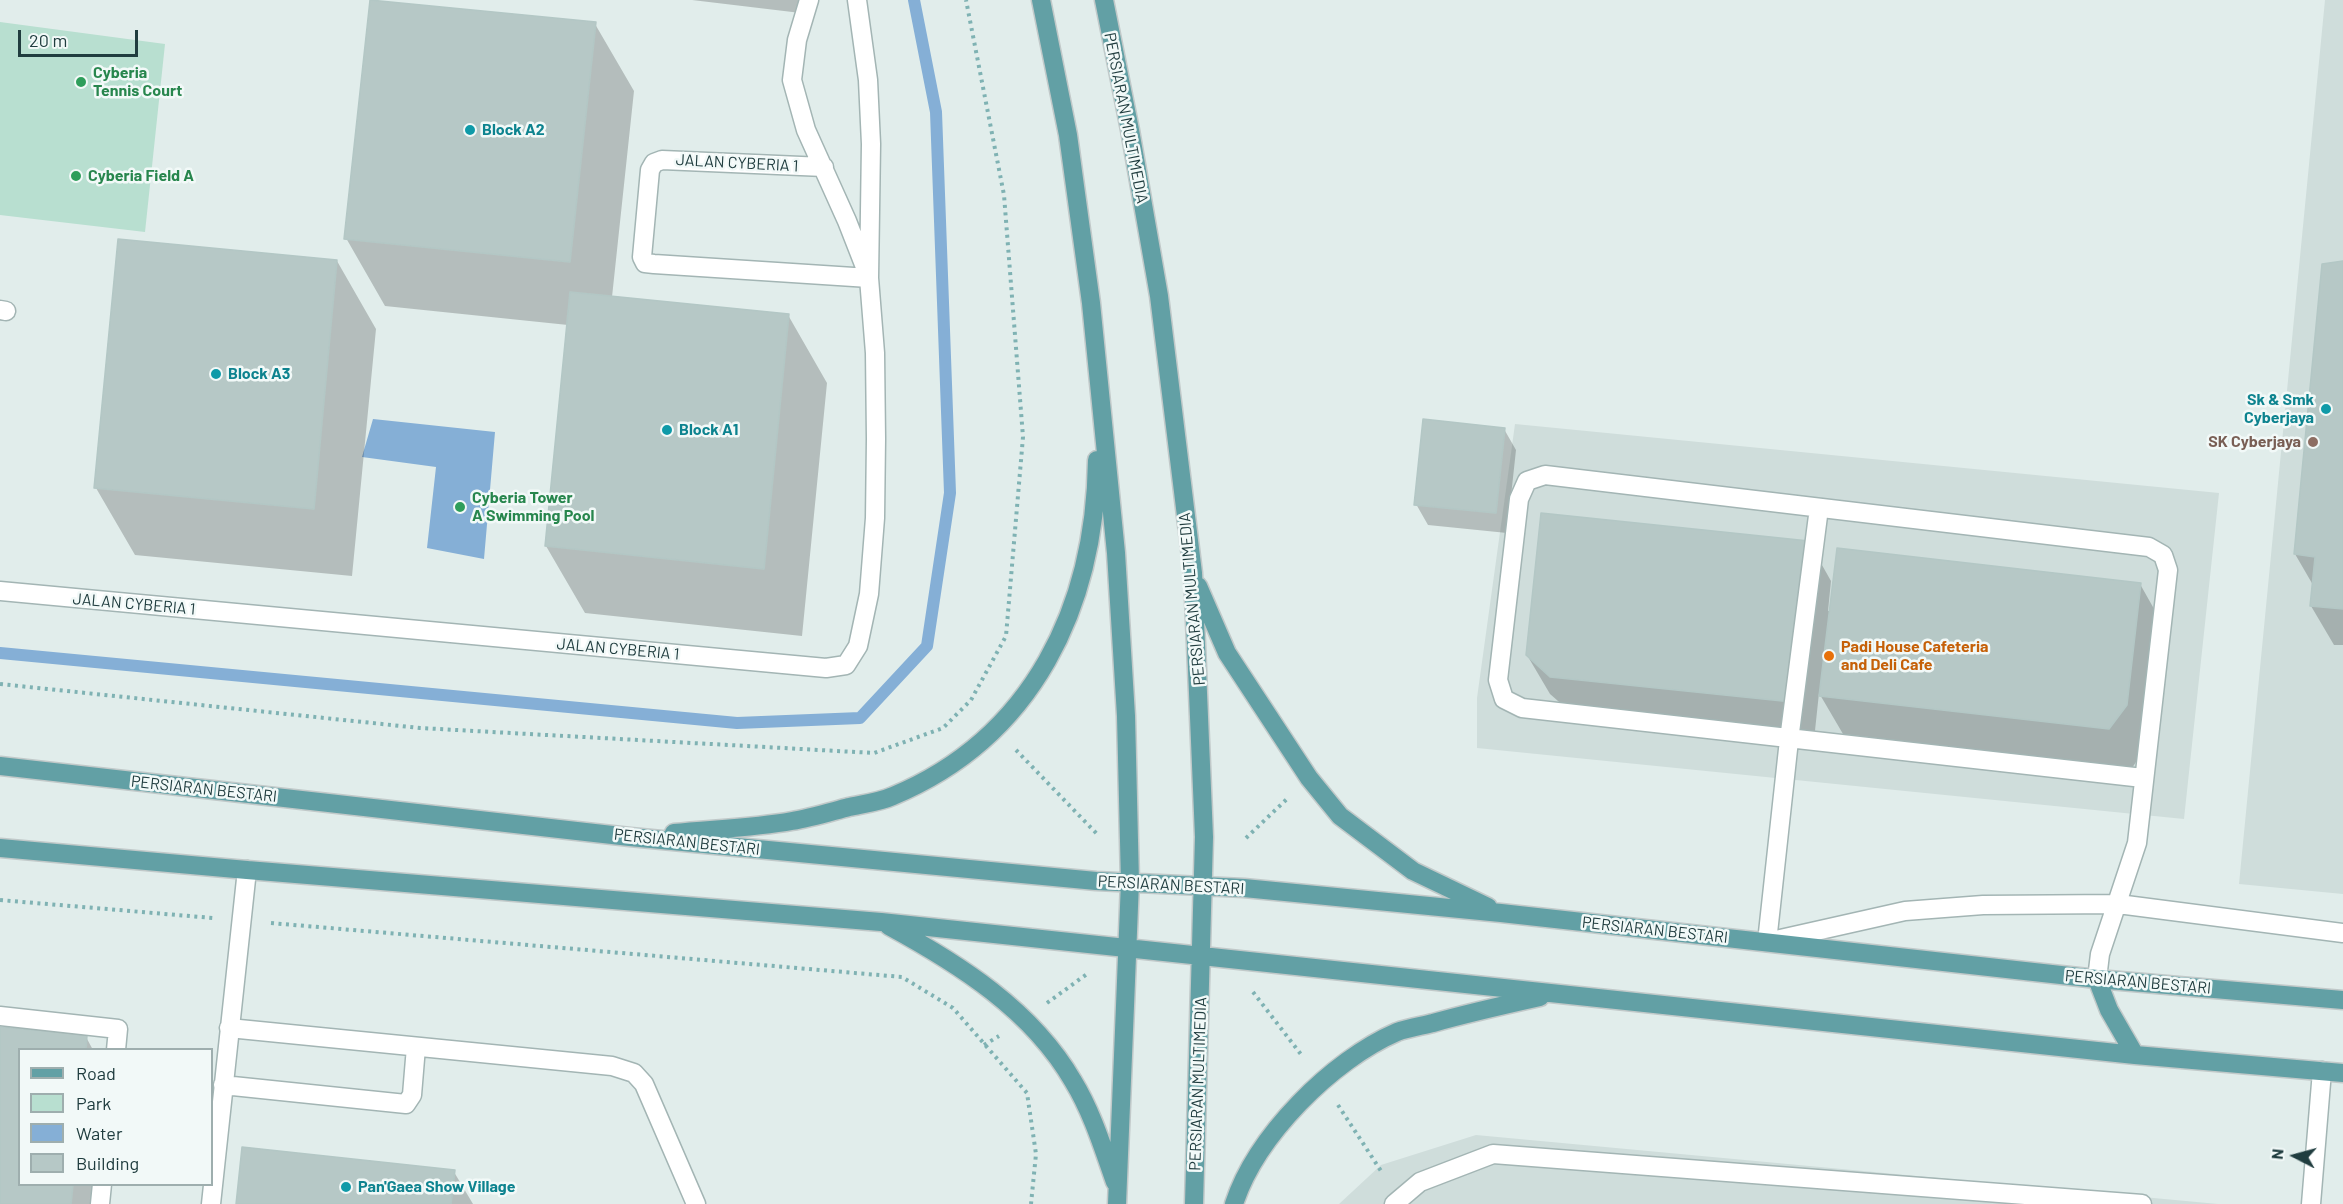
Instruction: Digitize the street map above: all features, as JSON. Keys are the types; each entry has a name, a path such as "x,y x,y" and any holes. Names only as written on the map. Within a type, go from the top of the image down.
{"main road":[{"path":"1041,0 1068,135 1091,303 1118,588 1126,716 1130,882 1118,1198"},
{"name":"PERSIARAN MULTIMEDIA","path":"1104,0 1130,130 1159,296 1192,573 1199,676 1203,886 1194,1204"},
{"path":"630,837 792,822 892,797 948,768 997,730 1038,679 1069,617 1087,550 1096,482 1098,373"},
{"path":"1192,573 1227,653 1309,778 1340,816 1413,871 1501,914"},
{"name":"PERSIARAN BESTARI","path":"0,766 630,837 1501,914 2097,980 2343,1000"},
{"path":"0,848 881,922 2135,1055 2343,1073"},
{"path":"881,922 970,973 1040,1037 1073,1080 1095,1127 1118,1198"},
{"path":"2097,980 2109,1010 2135,1055"},
{"path":"1234,1204 1239,1189 1271,1137 1321,1080 1350,1059 1398,1032 1553,994"}],"street":[{"name":"JALAN CYBERIA 1","path":"809,0 797,40 792,80 806,130 824,167 869,278"},
{"name":"JALAN CYBERIA 1","path":"0,591 826,668 846,665 858,646 869,594 875,518 875,364 869,278 871,144 868,80 857,0"},
{"name":"JALAN CYBERIA 1","path":"824,167 662,160 654,163 650,170 642,257 645,263 654,264 869,278"},
{"path":"2097,980 2100,954 2137,843 2168,570 2163,555 2149,546 1545,475 1527,481 1519,499 1498,680 1504,699 1522,708 1789,740 2143,778"},
{"path":"1819,508 1789,740 1767,942 1905,911 1983,905 2118,904 2343,933"},
{"path":"213,1184 247,870"},
{"path":"0,1016 118,1029 116,1048"},
{"path":"230,1028 612,1066 634,1073 644,1084 696,1204"},
{"path":"223,1084 406,1104 412,1095 416,1047"},
{"path":"2311,1204 2322,1071"},
{"path":"1394,1204 1420,1182 1493,1154 2142,1204"},
{"path":"100,1204 102,1186"},
{"path":"211,1204 213,1186"}],"path":[{"path":"0,684 420,728 874,753 943,729 971,700 1006,636 1023,437 1004,195 966,0"},
{"path":"971,700 1097,834"},
{"path":"1246,838 1309,778"},
{"path":"0,900 902,977 953,1008 1027,1094 1036,1154 1030,1204"}],"shaded area":[{"name":"SK Cyberjaya","path":"2325,0 2343,0 2343,894 2239,884"},
{"path":"1515,424 2219,493 2184,819 1477,748 1477,698"},
{"path":"1476,1135 2218,1204 1339,1204 1381,1165"}],"green space":[{"path":"0,22 165,44 145,232 0,215"}],"water":[{"name":"Cyberia Tower A Swimming Pool","path":"373,419 495,432 484,559 427,548 436,467 362,457"}],"building":[{"name":"Block A2","path":"370,0 596,22 570,262 344,239"},
{"name":"Block A3","path":"118,239 337,260 314,509 94,488"},
{"name":"Sk & Smk Cyberjaya","path":"2343,261 2343,609 2310,606 2315,557 2294,554 2322,264"},
{"name":"Block A1","path":"570,292 789,314 764,569 545,546"},
{"path":"1423,419 1505,428 1496,513 1414,505"},
{"path":"1541,513 1809,541 1792,702 1550,677 1526,655"},
{"path":"1837,548 2141,583 2127,705 2109,729 1819,696"},
{"path":"0,1027 87,1035 86,1048 18,1048 18,1186 73,1186 71,1204 0,1204"},
{"name":"Pan'Gaea Show Village","path":"242,1147 455,1170 451,1204 236,1204"}],"waterway":[{"path":"0,653 737,723 860,718 927,646 950,493 936,112 914,0"}],"place":[{"name":"Cyberia Tennis Court","path":"81,82"},
{"name":"Block A2","path":"470,130"},
{"name":"Cyberia Field A","path":"76,176"},
{"name":"Block A3","path":"216,374"},
{"name":"Sk & Smk Cyberjaya","path":"2326,409"},
{"name":"Block A1","path":"667,430"},
{"name":"SK Cyberjaya","path":"2313,442"},
{"name":"Cyberia Tower A Swimming Pool","path":"460,507"},
{"name":"Padi House Cafeteria and Deli Cafe","path":"1829,656"},
{"name":"Pan'Gaea Show Village","path":"346,1187"}]}
